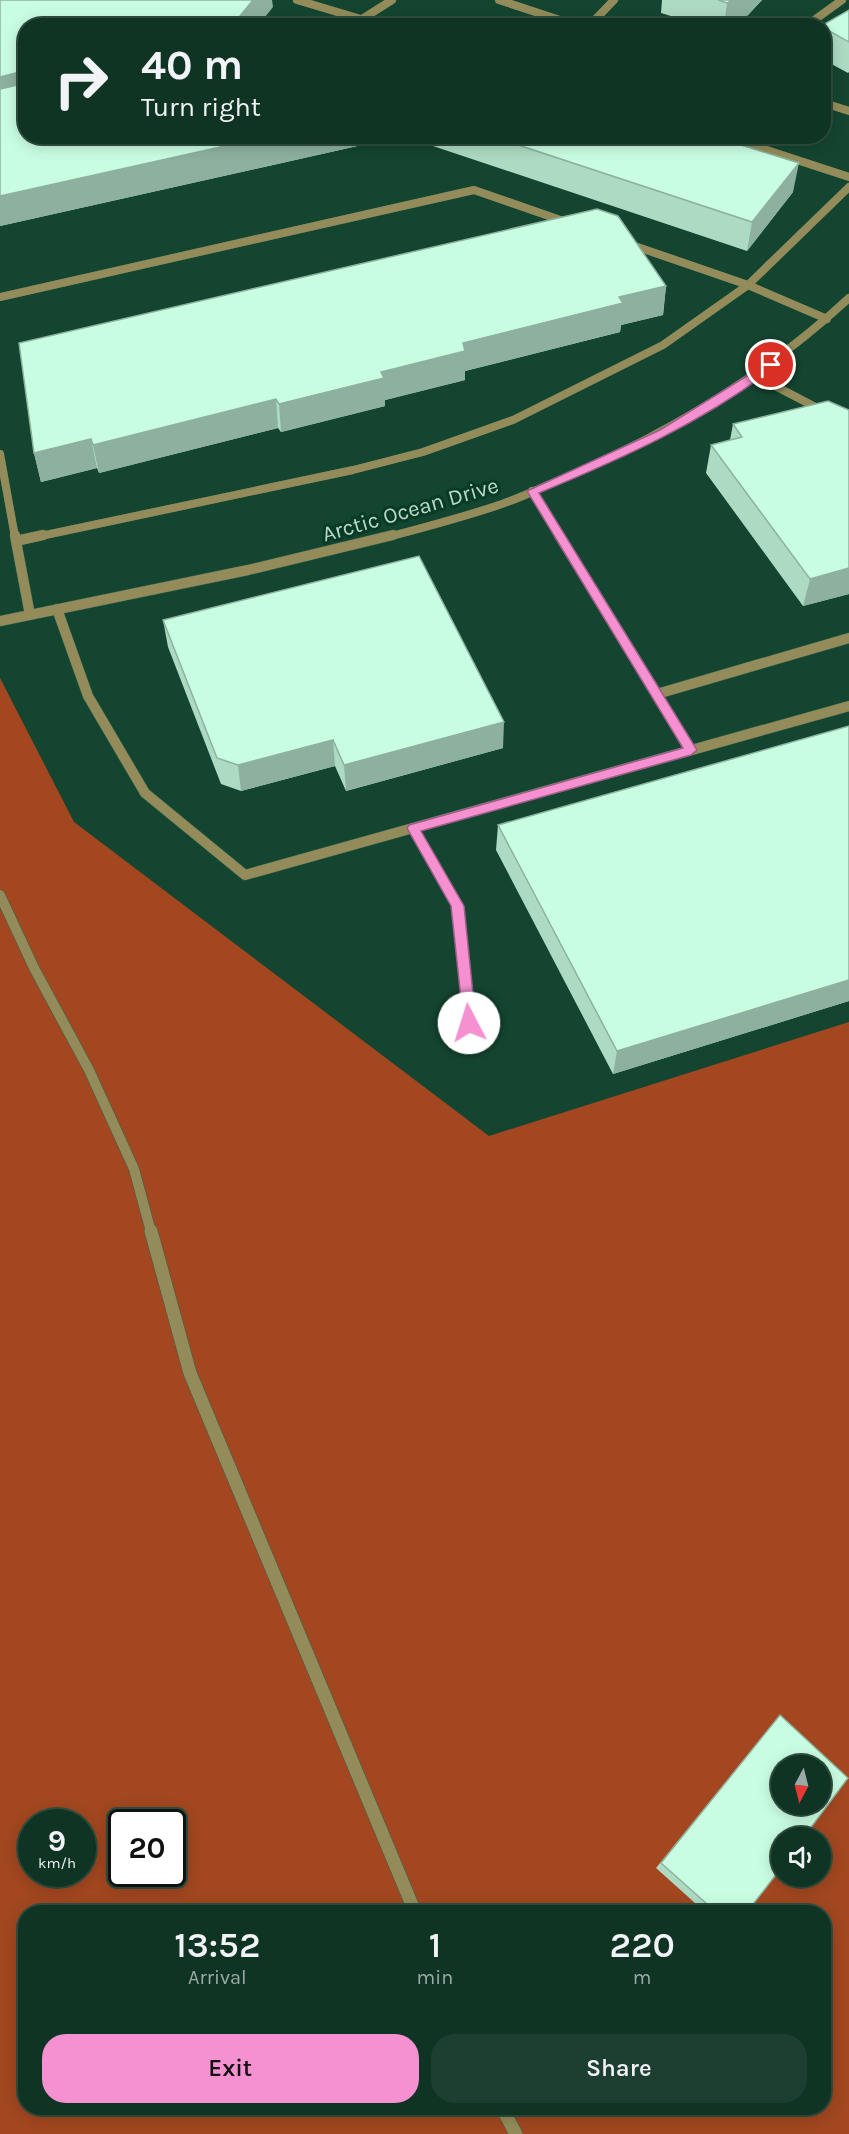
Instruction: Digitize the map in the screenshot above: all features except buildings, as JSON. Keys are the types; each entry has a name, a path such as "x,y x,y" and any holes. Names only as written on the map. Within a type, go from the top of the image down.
{"street":[{"path":"297,0 361,18 392,0"},
{"path":"499,0 554,18"},
{"path":"597,18 614,0"},
{"path":"817,18 843,0"},
{"path":"831,105 849,111"},
{"path":"748,144 849,177"},
{"path":"16,541 353,470 423,452 513,420 663,345 748,285 849,187"},
{"path":"0,297 474,190 572,224"},
{"path":"616,240 748,285 827,319"},
{"name":"Arctic Ocean Drive","path":"0,621 375,541 494,507 607,460 664,432 756,376 827,319 849,298"},
{"path":"756,376 825,412 849,421"},
{"path":"0,454 30,615"},
{"path":"532,491 691,750"},
{"path":"57,609 88,696 145,793 245,875 849,706"},
{"path":"657,694 849,638"},
{"path":"413,828 458,906 469,1023"},
{"path":"0,895 34,968 89,1070 134,1169 190,1373 413,1905"},
{"path":"506,2115 516,2134"}],"shaded area":[{"path":"0,678 74,822 489,1136 849,1022 849,2134 0,2134"}],"route":[{"path":"469,1023 458,906 413,828 691,750 532,491 607,460 664,432 751,380 771,365"}]}
